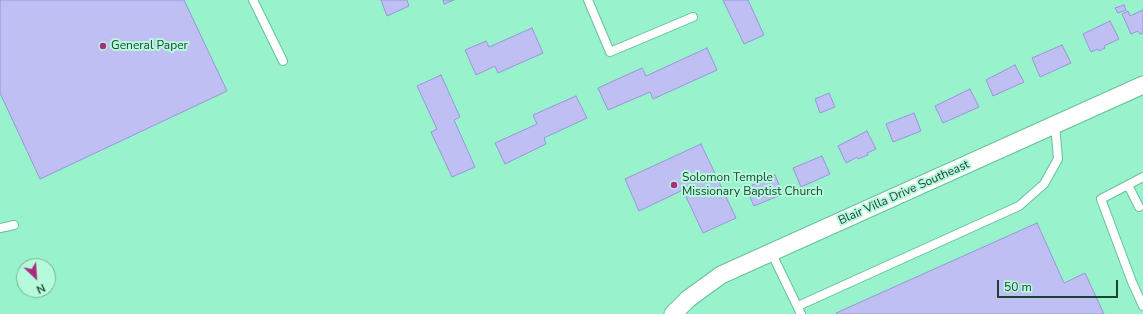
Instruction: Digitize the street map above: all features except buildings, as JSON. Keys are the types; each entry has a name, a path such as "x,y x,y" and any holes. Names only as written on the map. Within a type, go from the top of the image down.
{"street":[{"name":"Blair Villa Drive Southeast","path":"673,314 688,299 721,275 1055,124 1143,86"}],"lane":[{"path":"253,0 283,61"},
{"path":"588,0 610,52 693,17"},
{"path":"772,252 800,310 1019,206 1044,184 1058,159 1055,124"},
{"path":"1143,177 1101,199 1132,282 1143,306"},
{"path":"1128,185 1138,207"},
{"path":"0,228 14,225"}],"place":[{"name":"General Paper","path":"103,46"},
{"name":"Solomon Temple Missionary Baptist Church","path":"674,185"}]}
